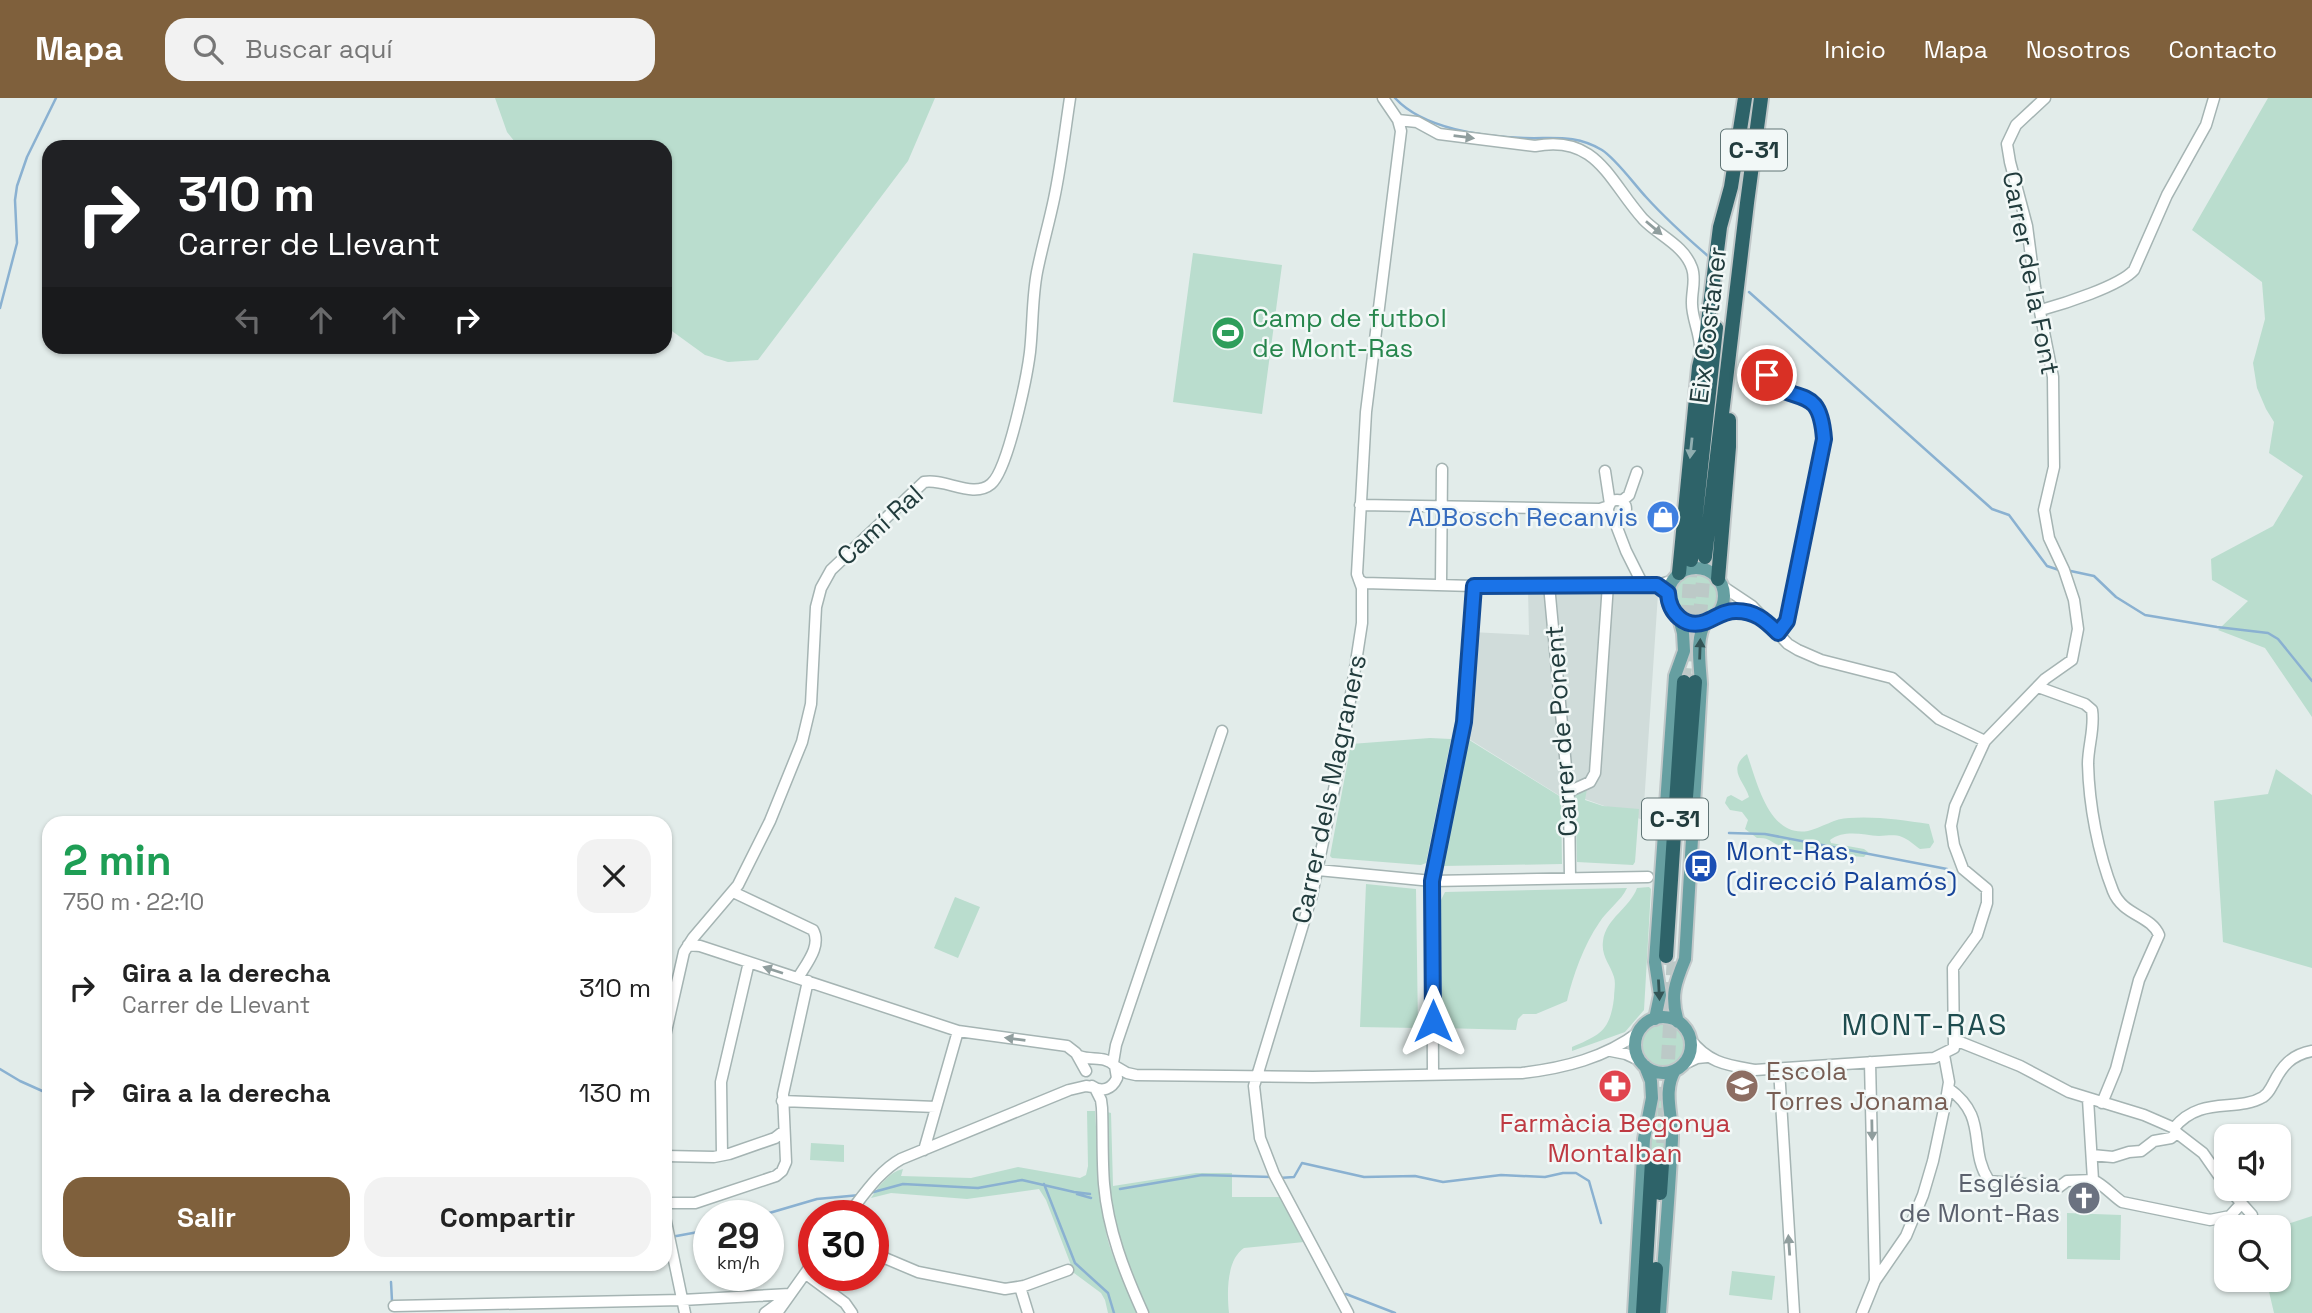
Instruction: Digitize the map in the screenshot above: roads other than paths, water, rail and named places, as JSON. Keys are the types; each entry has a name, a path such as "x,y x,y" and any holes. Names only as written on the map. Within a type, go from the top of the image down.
{"highway":[{"name":"C-31","path":"1731,187 1745,98"},
{"name":"Eix Costaner","path":"1731,187 1698,558 1761,98"},
{"path":"1673,583 1699,367 1706,338 1720,227 1731,187"},
{"path":"1720,582 1730,407 1751,223 1746,203"},
{"name":"C-31","path":"1670,956 1689,682"},
{"path":"1643,1313 1657,1162 1653,1313"}],"main road":[{"path":"1655,1019 1660,995 1656,962 1675,676 1684,651 1679,618 1671,608 1673,583 1696,568 1708,571 1720,582 1723,602 1702,628 1699,655 1701,684 1685,959 1673,990 1673,1006 1678,1022"},
{"path":"1679,618 1695,623 1711,618"},
{"path":"1634,1313 1644,1139 1652,1098 1651,1081 1636,1047 1639,1032 1643,1027 1655,1019 1667,1018 1686,1029 1690,1039 1689,1055 1669,1080 1668,1089 1672,1135 1660,1313"},
{"path":"1643,1063 1660,1072 1678,1068"}],"street":[{"name":"Camí Ral","path":"736,888 770,821 808,723 816,607 821,588 831,570 924,482 932,480 978,489 993,483 1001,467 1011,442 1029,355 1037,274 1054,197 1070,98"},
{"path":"1383,98 1398,120 1417,122 1439,134 1535,146 1572,145 1589,154 1606,169 1644,220 1684,253 1692,269 1694,281 1691,303 1700,338 1699,367"},
{"name":"Carrer de la Font","path":"1955,1040 1953,968 1976,935 1988,894 1987,889 1963,869 1954,845 1951,826 1955,806 1985,741 2038,687 2072,660 2078,629 2070,585 2049,538 2044,510 2054,467 2053,377 2035,287 2027,226 2007,144 2016,125 2045,98"},
{"path":"2041,310 2080,297 2130,274 2167,195 2206,125 2214,98"},
{"name":"Carrer dels Magraners","path":"1348,1313 1276,1178 1260,1138 1254,1086 1318,870 1343,746 1362,623 1362,588 1357,574 1366,412 1401,131 1398,120"},
{"path":"1774,387 1812,401 1821,412 1824,439 1787,621 1778,633"},
{"path":"1441,585 1442,469"},
{"path":"1605,471 1619,533 1643,584"},
{"path":"1611,506 1629,495 1637,472"},
{"path":"1360,505 1626,506 1619,533"},
{"path":"1359,580 1364,583 1474,586 1673,583"},
{"path":"1720,582 1752,606 1788,644 1814,657 1892,678 1939,719 1985,741"},
{"path":"1568,792 1590,782 1595,773 1608,584"},
{"name":"Carrer de Ponent","path":"1549,585 1568,792 1570,878"},
{"path":"1433,1074 1432,881 1464,722 1474,586"},
{"path":"1711,618 1735,611 1760,615"},
{"path":"2038,687 2085,704 2092,710 2088,768 2099,841 2110,881 2115,896 2123,907 2155,927 2159,934 2139,980 2116,1069 2102,1103"},
{"path":"1102,1108 1106,1094 1118,1074 1114,1065 1116,1045 1222,731"},
{"path":"1318,870 1432,881 1648,877"},
{"path":"672,1005 684,952 736,888 813,930 816,935 816,947 803,979 782,1101 786,1161 782,1171 776,1176 695,1203 672,1203"},
{"path":"688,945 700,946 958,1031 1067,1046 1079,1056 1101,1100 1104,1186 1112,1234 1143,1313"},
{"path":"722,1155 721,1082 750,962"},
{"path":"924,1150 958,1031"},
{"path":"1079,1056 1097,1059 1136,1075 1258,1077 1522,1073 1553,1069 1610,1051 1639,1032"},
{"path":"1690,1039 1707,1057"},
{"path":"1678,1068 1698,1058 1707,1057 1755,1070 1934,1058 1954,1048 1955,1040 2020,1066 2070,1092 2144,1115 2176,1131 2203,1153 2214,1169"},
{"path":"1069,1090 1097,1059 1111,1052 1116,1045"},
{"path":"1610,1051 1626,1054 1643,1063"},
{"path":"2092,1155 2113,1157 2141,1151 2154,1141 2171,1138 2182,1118 2202,1109 2255,1101 2267,1095 2283,1067 2294,1056 2312,1051"},
{"path":"1862,1313 1875,1281 1906,1236 1923,1195 1948,1088 1944,1055"},
{"path":"1870,1062 1875,1281"},
{"path":"1779,1069 1794,1313"},
{"path":"860,1200 893,1164 1069,1090 1086,1086 1104,1090 1136,1075"},
{"path":"1948,1088 1962,1098 1971,1111 1984,1171 1989,1181 2059,1186 2067,1181 2093,1180 2122,1202 2210,1220 2230,1216 2241,1204"},
{"path":"2088,1099 2093,1180"},
{"path":"782,1101 936,1107"},
{"path":"672,1156 722,1155 775,1138 784,1131"},
{"path":"2239,1201 2252,1215"},
{"path":"672,1252 685,1313"},
{"path":"1874,1255 1888,1263"},
{"path":"889,1260 937,1277 1005,1289 1020,1287 1068,1270"},
{"path":"777,1313 798,1284"},
{"path":"1020,1287 1028,1313"},
{"path":"829,1291 845,1303 852,1313"},
{"path":"394,1306 682,1300 790,1294"},
{"path":"765,1313 790,1294"}],"waterway":[{"path":"0,308 17,243 17,186 27,157 56,98"},
{"path":"1395,98 1421,117 1455,129 1508,137 1564,138 1602,150 1646,197 1708,256"},
{"path":"1749,292 1992,509 2009,515 2047,566 2059,570"},
{"path":"2066,570 2094,576 2116,597 2145,615 2268,633 2278,639 2312,681"},
{"path":"1729,833 1765,834 1947,869"},
{"path":"0,1069 42,1091"},
{"path":"1279,1178 1294,1177 1302,1163 1364,1177 1415,1176 1443,1182 1501,1175 1545,1177 1576,1173 1589,1181 1601,1223"},
{"path":"1120,1189 1202,1175 1273,1177"},
{"path":"870,1193 903,1184 978,1188 1022,1180 1090,1194"},
{"path":"1044,1184 1075,1263 1108,1293 1114,1313"},
{"path":"1077,1194 1091,1198"},
{"path":"784,1209 817,1199 860,1195"},
{"path":"672,1237 693,1233"},
{"path":"391,1282 392,1301"},
{"path":"1346,1294 1395,1313"}],"tunnel":[{"path":"1698,639 1705,557"},
{"path":"1684,682 1691,560"},
{"path":"1662,1164 1674,956"}],"place":[{"name":"Camp de futbol de Mont-Ras","path":"1228,333"},
{"name":"ADBosch Recanvis","path":"1663,517"},
{"name":"Mont-Ras, (direcció Palamós)","path":"1701,866"},
{"name":"Farmàcia Begonya Montalban","path":"1615,1086"},
{"name":"Escola Torres Jonama","path":"1742,1086"},
{"name":"Església de Mont-Ras","path":"2084,1198"}],"district":[{"name":"MONT-RAS","path":"1925,1025"}]}
